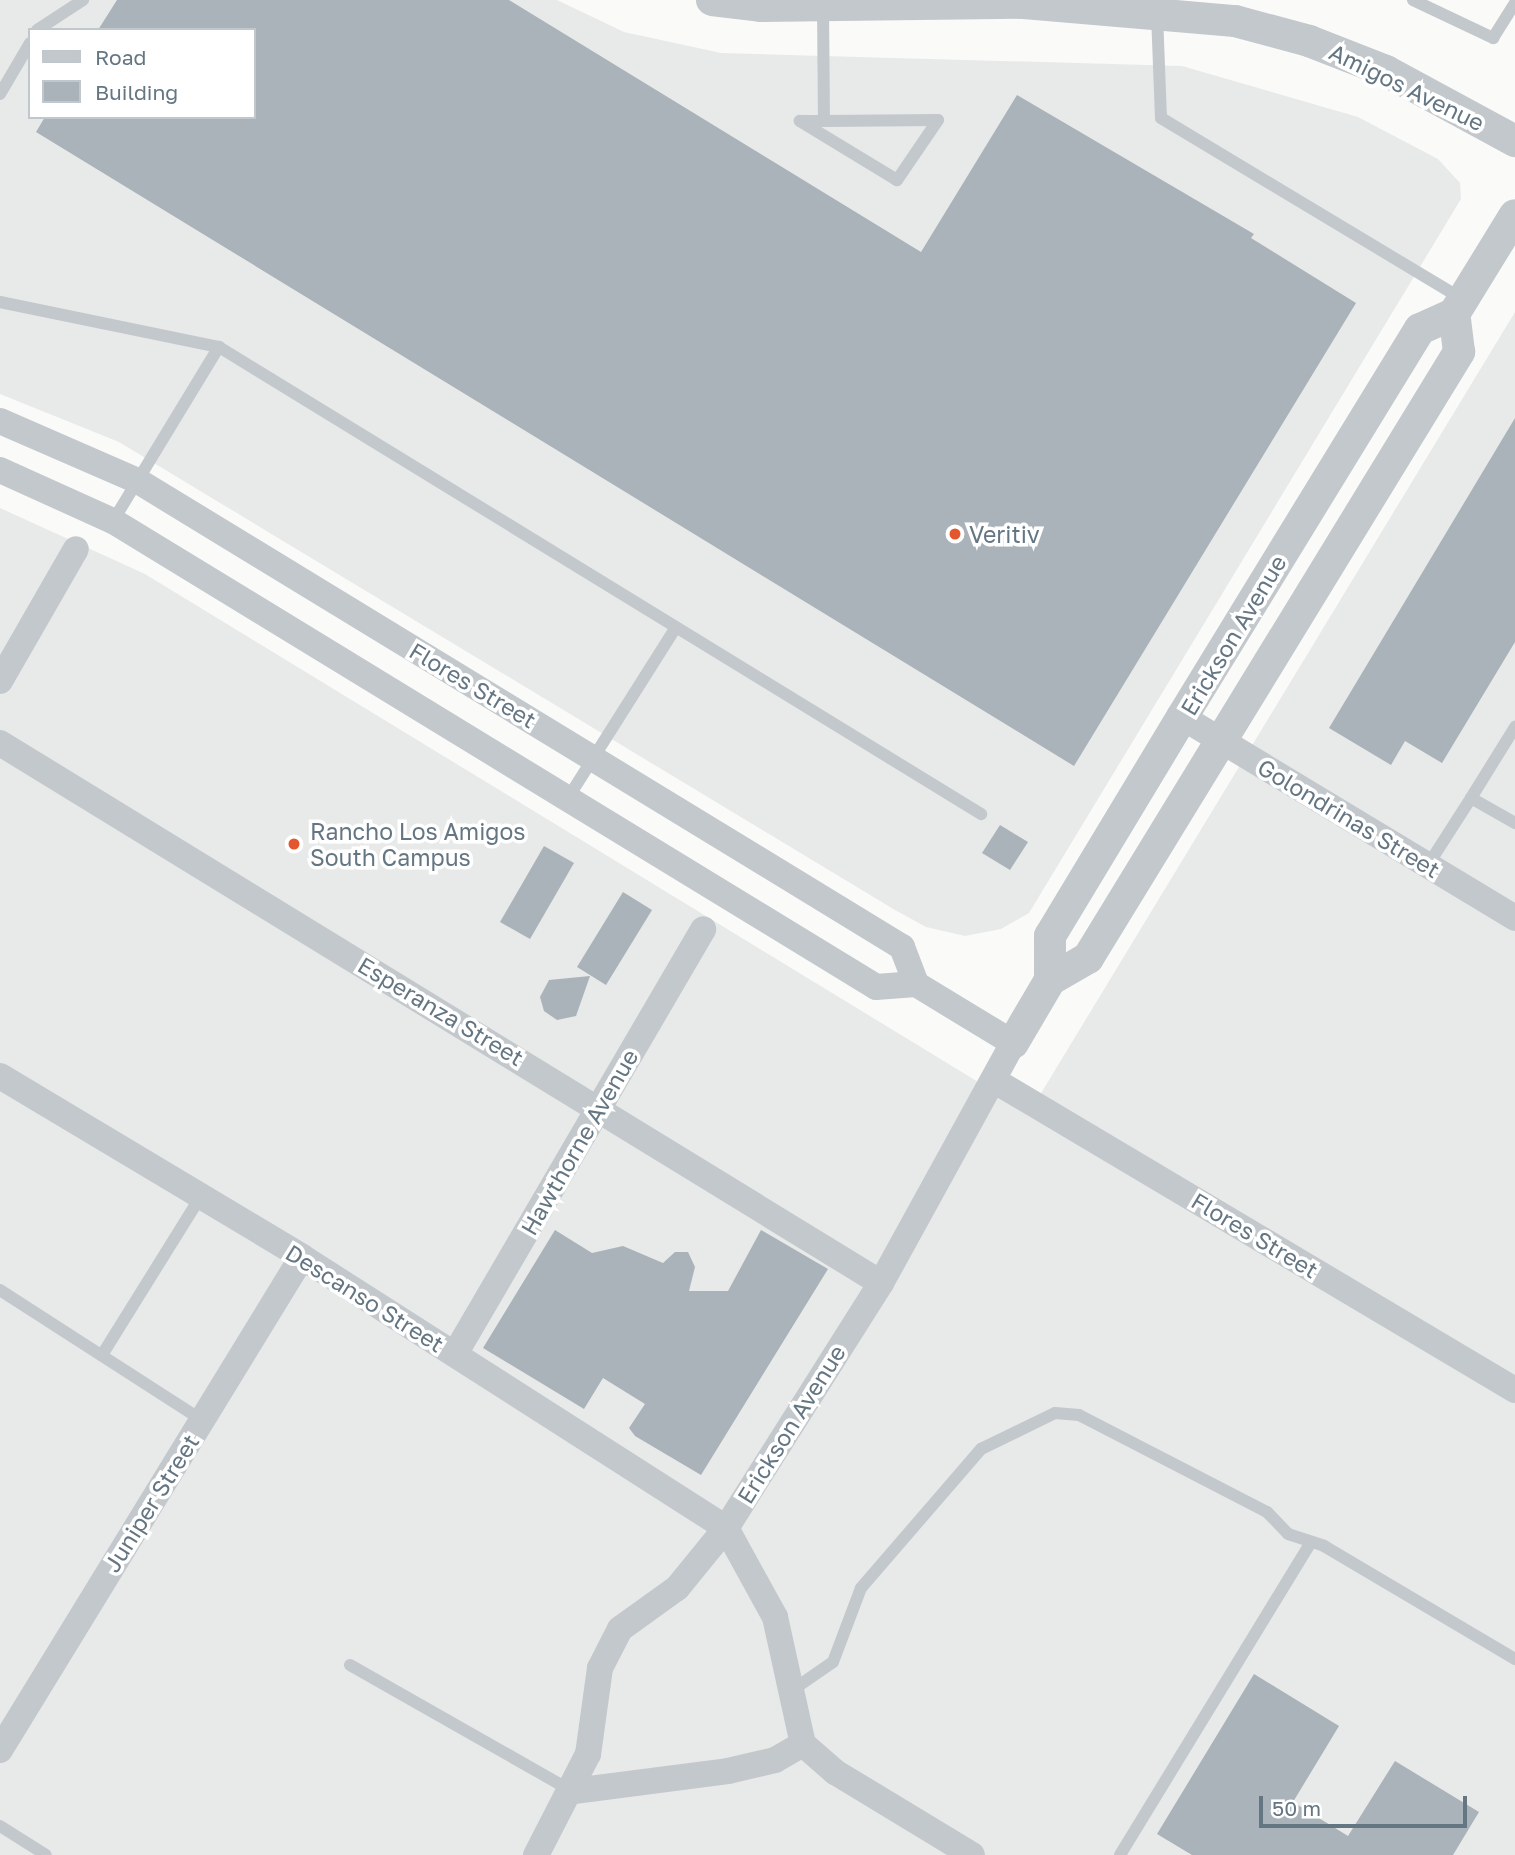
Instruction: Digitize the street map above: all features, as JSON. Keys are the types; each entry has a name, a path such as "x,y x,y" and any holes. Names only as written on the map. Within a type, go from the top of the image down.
{"street":[{"name":"Amigos Avenue","path":"712,0 823,6 1024,1 1157,10 1309,41 1386,71 1515,141"},
{"path":"1459,307 1515,215"},
{"name":"Erickson Avenue","path":"536,1855 574,1791 588,1754 600,1668 620,1629 677,1588 726,1528 881,1283 1050,980 1088,958 1459,352 1459,307 1420,328 1182,718 1050,936 1050,980"},
{"name":"Flores Street","path":"0,421 138,481 902,947 916,984 876,987 113,521 0,470"},
{"path":"0,681 76,549"},
{"name":"Golondrinas Street","path":"1182,718 1515,918"},
{"name":"Esperanza Street","path":"0,743 600,1107 881,1283"},
{"name":"Hawthorne Avenue","path":"455,1354 703,929"},
{"path":"916,984 1013,1043"},
{"name":"Descanso Street","path":"0,1076 302,1257 726,1528"},
{"name":"Flores Street","path":"995,1081 1515,1391"},
{"name":"Juniper Street","path":"0,1750 302,1257"},
{"path":"726,1528 775,1617 803,1744 835,1772 972,1855"},
{"path":"574,1791 728,1771 775,1760 803,1744"}],"lane":[{"path":"40,28 83,0"},
{"path":"1413,0 1493,38 1515,4"},
{"path":"823,6 824,121"},
{"path":"1157,10 1161,118 1459,307"},
{"path":"0,94 28,46"},
{"path":"938,120 897,180 800,121 824,121 938,120"},
{"path":"0,302 219,347 981,814"},
{"path":"113,521 219,347"},
{"path":"568,798 676,627"},
{"path":"1427,865 1513,734"},
{"path":"1471,798 1515,823"},
{"path":"102,1355 201,1196"},
{"path":"0,1290 202,1420"},
{"path":"791,1692 832,1662 861,1588 981,1449 1055,1413 1079,1415 1267,1512 1288,1534 1515,1659"},
{"path":"1120,1855 1310,1544"},
{"path":"350,1665 574,1791"},
{"path":"0,1826 46,1855"}],"shaded area":[{"path":"0,0 557,0 624,32 721,53 1182,66 1358,117 1438,159 1460,183 1461,199 1029,913 1001,929 965,936 926,927 895,910 119,442 0,394"},
{"name":"Rancho Los Amigos South Campus","path":"1515,312 1515,1855 0,1855 0,508 145,574 1029,1113"}],"building":[{"name":"Veritiv","path":"117,0 509,0 921,252 1017,95 1254,234 1251,238 1356,303 1074,766 36,132 44,119 256,119 256,28 99,28"},
{"path":"1515,418 1515,642 1442,763 1405,741 1391,765 1329,728"},
{"path":"1000,825 1028,842 1010,870 982,853"},
{"path":"544,846 574,863 530,939 500,922"},
{"path":"623,892 652,910 606,985 577,967"},
{"path":"590,976 576,1016 557,1020 544,1011 540,997 549,980"},
{"path":"555,1230 592,1253 623,1246 663,1263 675,1252 688,1252 695,1267 689,1291 728,1291 761,1230 828,1269 701,1475 635,1436 629,1428 645,1404 603,1378 584,1409 483,1348"},
{"path":"1254,1674 1339,1726 1293,1802 1348,1836 1395,1761 1479,1812 1453,1855 1192,1855 1157,1834"}],"place":[{"name":"Veritiv","path":"955,534"},
{"name":"Rancho Los Amigos South Campus","path":"294,844"}]}
